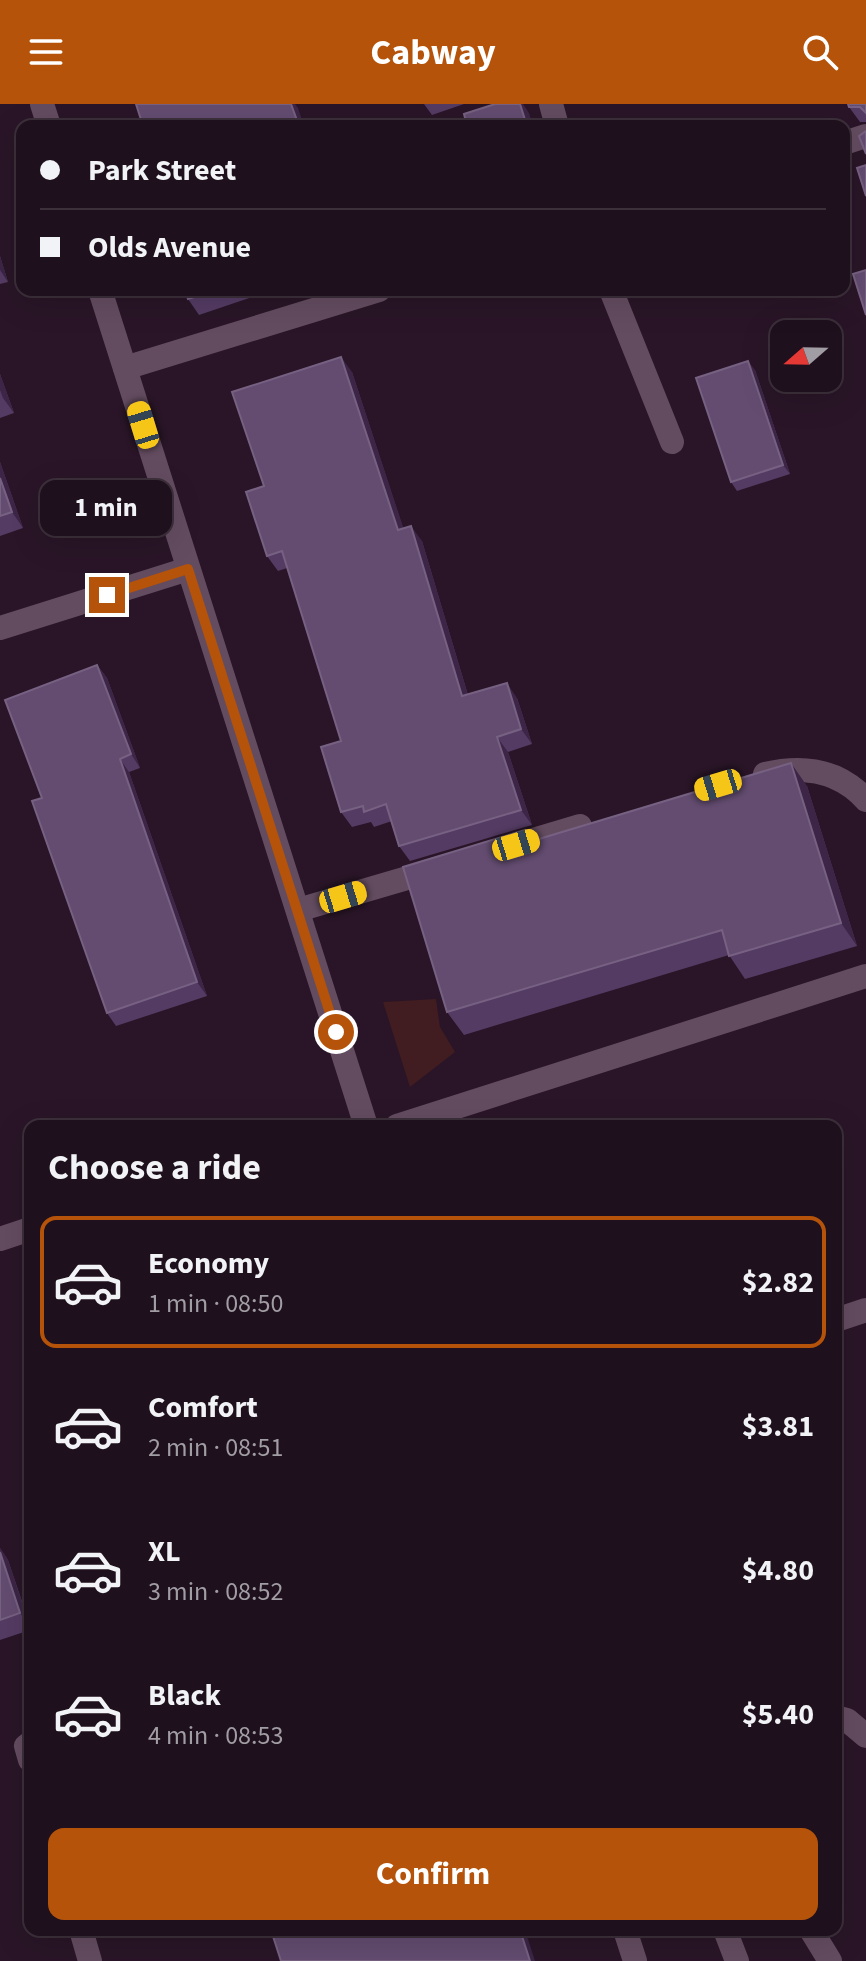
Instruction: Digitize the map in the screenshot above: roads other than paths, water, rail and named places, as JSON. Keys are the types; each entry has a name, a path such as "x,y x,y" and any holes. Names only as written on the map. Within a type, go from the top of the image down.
{"street":[{"path":"102,296 298,910 361,1120"},
{"path":"125,368 359,296"},
{"path":"613,296 672,442"},
{"path":"0,628 188,569"},
{"path":"746,779 774,772 813,769 852,785 866,800"},
{"path":"298,910 598,821"},
{"path":"416,1120 866,976"},
{"path":"0,1239 24,1231"},
{"path":"842,1318 866,1310"},
{"path":"842,1719 866,1736"},
{"path":"83,1936 90,1961"},
{"path":"627,1936 635,1961"},
{"path":"727,1936 737,1961"},
{"path":"815,1936 830,1961"}]}
